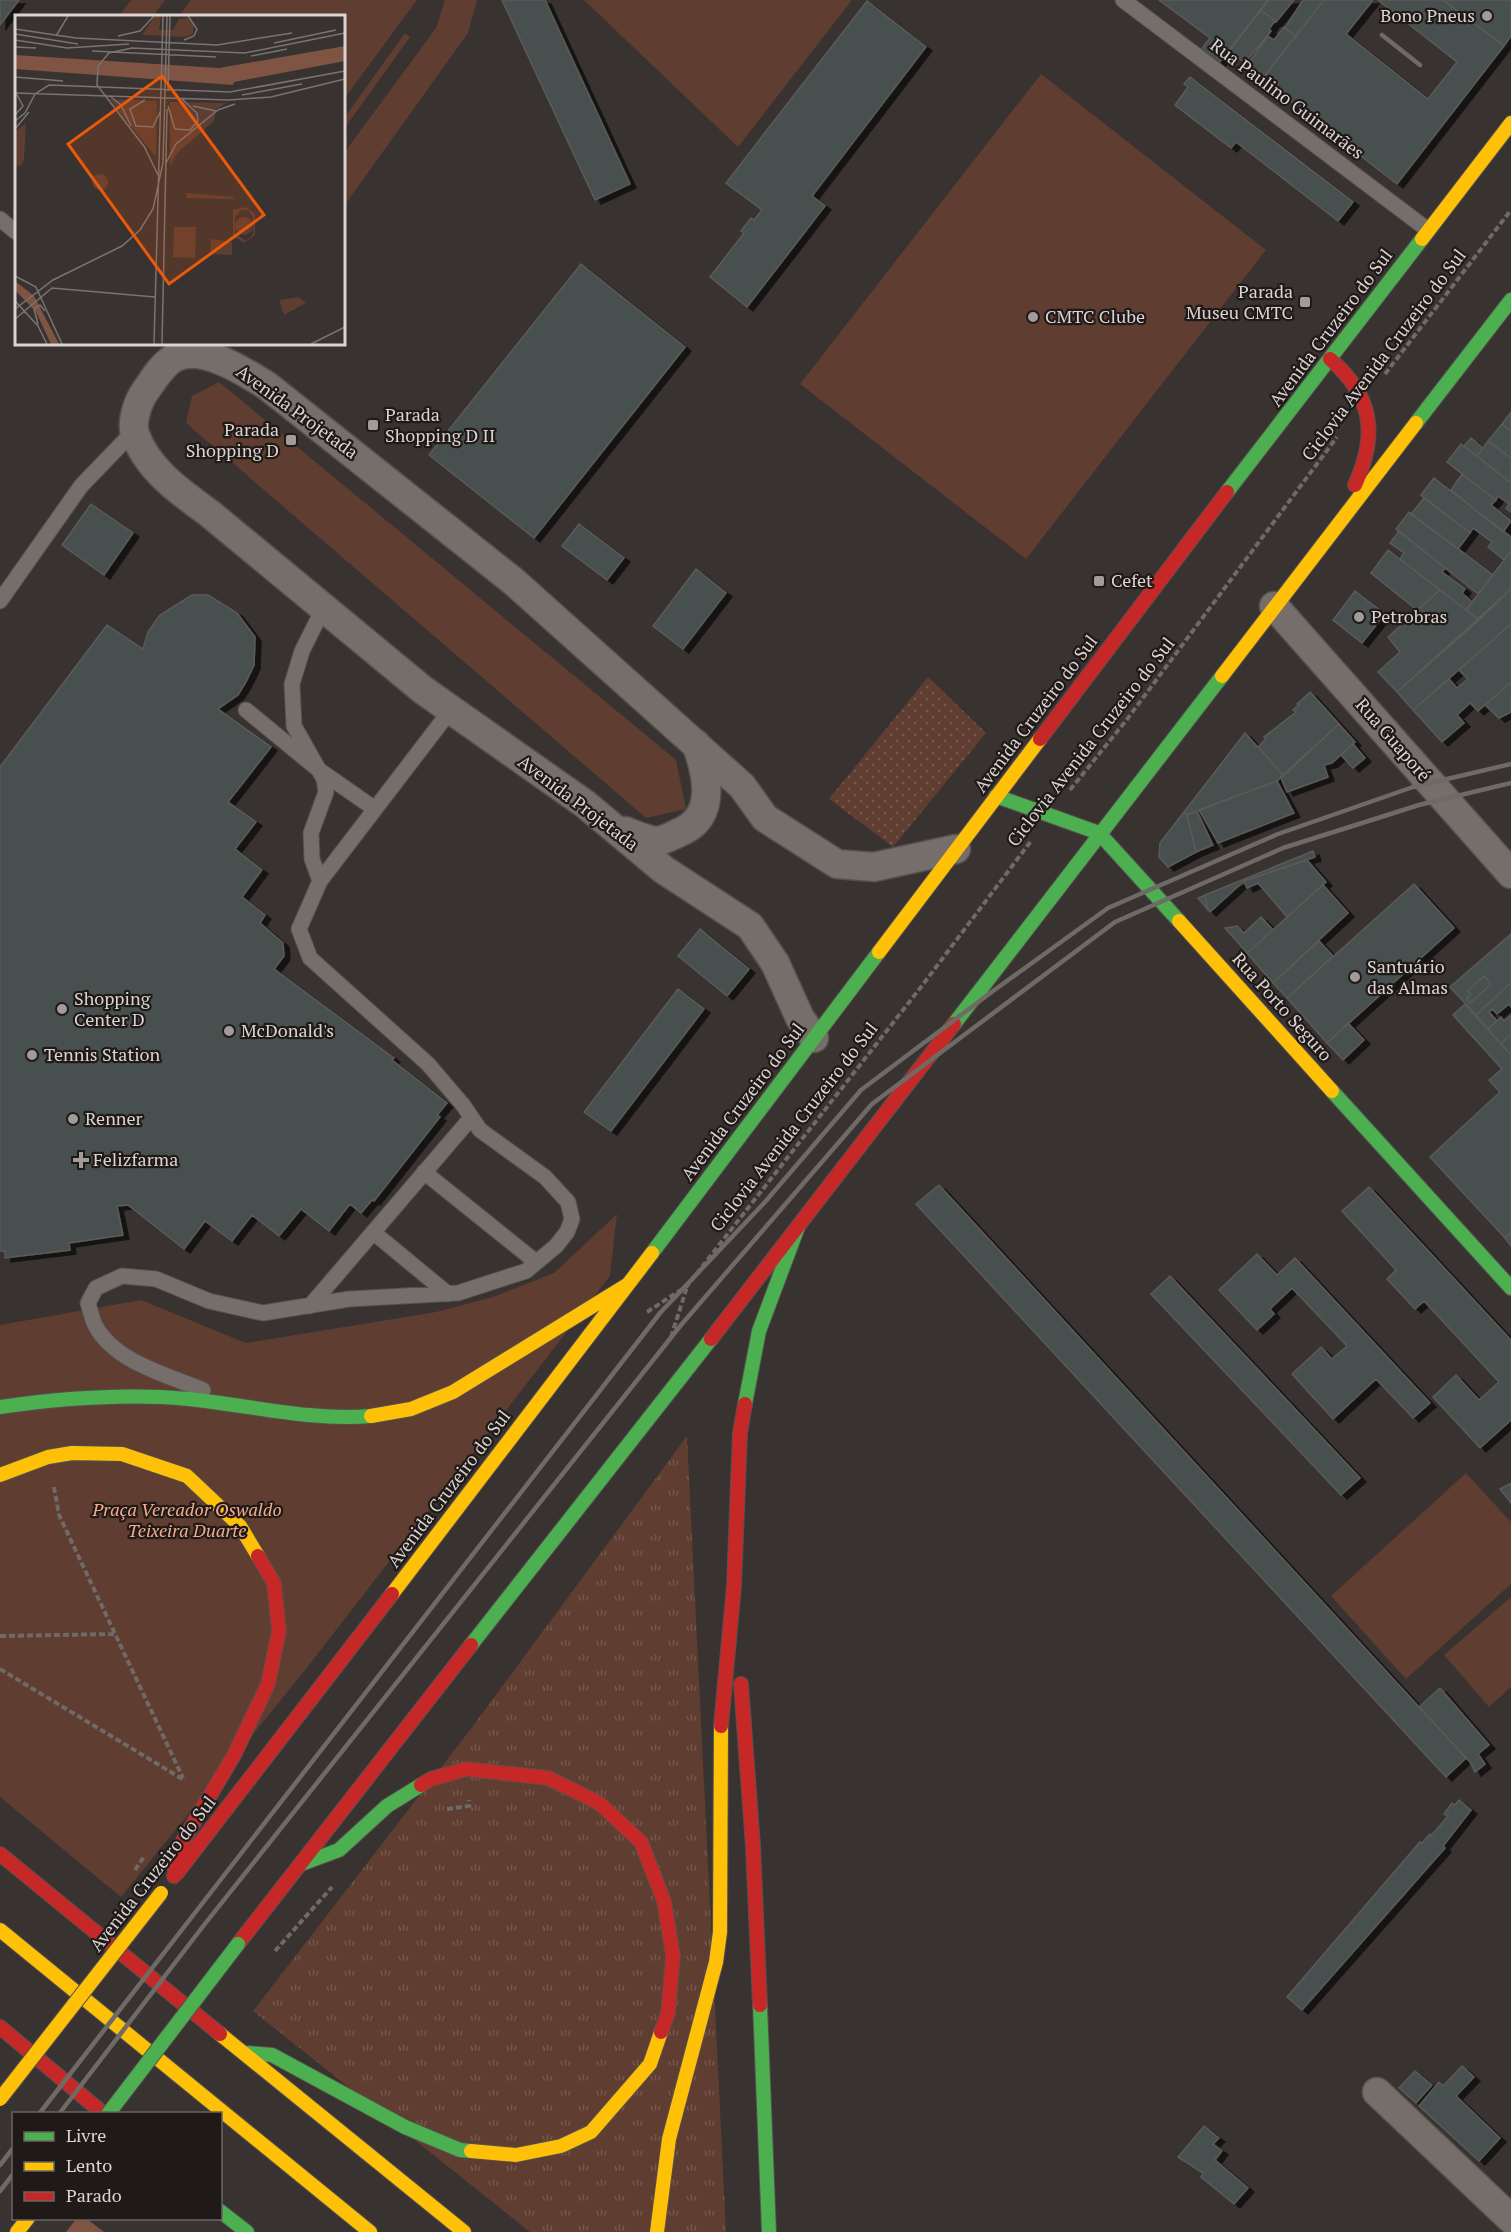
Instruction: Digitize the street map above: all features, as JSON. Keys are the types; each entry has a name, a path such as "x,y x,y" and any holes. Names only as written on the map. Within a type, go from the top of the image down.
{"main road":[{"name":"Avenida Cruzeiro do Sul","path":"0,2099 161,1893 627,1285 996,796 1511,123"},
{"path":"108,2112 798,1227 1511,300"},
{"path":"1330,359 1354,382 1364,401 1370,423 1370,446 1348,510"},
{"name":"Rua Porto Seguro","path":"996,796 1100,833 1511,1288"},
{"path":"657,2232 669,2139 716,1962 722,1866 721,1705 734,1586 740,1433 759,1331 798,1227"},
{"path":"0,1407 43,1400 144,1396 191,1399 293,1416 333,1417 379,1414 411,1408 444,1395 488,1372 627,1285"},
{"path":"0,1475 48,1457 72,1453 122,1455 187,1476 240,1526 274,1583 279,1631 268,1684 234,1755 180,1846 174,1876"},
{"path":"734,1586 753,1846 769,2232"},
{"path":"248,2053 272,2055 405,2127 460,2150 516,2155 561,2146 591,2132 650,2064 668,2013 673,1956 663,1900 640,1842 599,1803 548,1778 491,1770 466,1770 431,1779 387,1806 339,1850 304,1863"},
{"path":"0,1854 248,2053 465,2232"},
{"path":"0,1930 370,2232"},
{"path":"2,2029 104,2112"},
{"path":"222,2213 247,2232"},
{"path":"17,2232 26,2220"}],"street":[{"name":"Avenida Projetada","path":"814,1038 800,1018 775,963 750,926 664,870 617,829 450,711 323,609 209,513 176,489 146,457 134,431 136,411 143,394 159,372 169,350 201,355 228,363 266,385 306,415 513,581 742,786 765,818 837,864 874,867 956,849"},
{"name":"Rua Guaporé","path":"1274,606 1511,874"},
{"path":"617,829 658,841 688,829 704,813 708,790 704,765 695,743"},
{"path":"1377,2092 1511,2219"}],"lane":[{"name":"Rua Paulino Guimarães","path":"1123,0 1428,230"},
{"path":"0,219 15,231"},
{"path":"0,601 81,486 134,431"},
{"path":"321,881 312,859 311,833 326,792 320,770 294,726 292,684 302,651 323,609"},
{"path":"246,710 320,770 375,809"},
{"path":"244,1408 133,1360 106,1341 95,1326 88,1303 96,1288 122,1276 156,1279 209,1301 263,1313 349,1299 458,1293 526,1270 556,1246 567,1232 572,1219 568,1202 545,1177 480,1130 428,1064 309,958 299,929 321,881 450,711"},
{"path":"310,1306 471,1118"},
{"path":"424,1172 536,1262"},
{"path":"373,1232 448,1294"}],"path":[{"name":"Ciclovia Avenida Cruzeiro do Sul","path":"687,1286 921,987 1049,816 1125,722 1364,401 1511,210"},
{"path":"0,1669 184,1781 59,1515 48,1457"},
{"path":"0,1636 116,1634"}],"green space":[{"path":"131,0 165,0 154,15 120,15"},
{"path":"191,0 417,0 345,98 345,15 180,15"},
{"path":"445,0 477,0 468,33 345,205 345,152 436,28"},
{"path":"584,0 852,0 738,147"},
{"path":"405,33 410,37 345,128 345,117"},
{"name":"CMTC Clube","path":"1041,74 1266,250 1026,559 800,384"},
{"path":"219,382 676,760 686,809 646,818 186,423 192,396"},
{"path":"928,677 986,733 893,847 829,799"},
{"name":"Praça Vereador Oswaldo Teixeira Duarte","path":"617,1214 610,1276 306,1669 121,1897 0,1797 0,1325 141,1300 246,1343 436,1312 493,1297 554,1273"},
{"path":"687,1436 726,2232 530,2232 253,2011 473,1726"},
{"path":"1466,1473 1511,1522 1511,1584 1406,1679 1331,1596"},
{"path":"1511,1597 1511,1687 1489,1707 1444,1655"}],"shaded area":[{"path":"0,2147 12,2208 12,2220 88,2220 104,2232 0,2232"}],"pier":[{"path":"0,2144 12,2153 12,2220 75,2220 66,2232 0,2232"}],"building":[{"path":"0,0 19,0 0,25"},
{"path":"502,0 545,0 630,184 595,200"},
{"path":"1159,0 1268,0 1218,64 1200,51 1210,38"},
{"path":"1268,0 1294,0 1276,22 1261,10"},
{"path":"1303,0 1324,0 1296,36 1285,28"},
{"path":"1324,0 1373,0 1346,34 1428,99 1457,62 1378,0 1443,0 1504,46 1397,184 1262,79"},
{"name":"Bono Pneus","path":"1443,0 1511,0 1511,36 1504,46"},
{"path":"867,1 926,47 812,196 825,206 747,307 710,277 744,233 741,231 751,218 754,220 762,210 726,183"},
{"path":"1261,10 1275,21 1269,29 1271,31 1245,63 1229,51"},
{"path":"1284,27 1296,36 1264,77 1247,65 1268,36 1274,40"},
{"path":"1190,77 1353,202 1338,221 1236,142 1231,148 1175,105 1188,87 1184,84"},
{"path":"581,264 685,347 534,538 429,455"},
{"path":"1511,412 1511,431 1502,424"},
{"path":"1502,424 1511,431 1511,458 1488,441"},
{"path":"1471,438 1483,448 1477,456 1464,446"},
{"path":"1488,441 1511,458 1511,483 1477,456"},
{"path":"1461,444 1511,483 1511,512 1506,508 1509,504 1498,496 1496,500 1447,462"},
{"path":"1462,474 1496,500 1491,505 1511,521 1503,532 1451,490"},
{"path":"1434,478 1511,537 1511,551 1504,560 1488,547 1492,542 1473,528 1470,533 1421,495"},
{"path":"1424,498 1470,533 1458,549 1411,514"},
{"path":"91,504 133,533 104,575 62,545"},
{"path":"1409,512 1493,575 1478,594 1396,529"},
{"path":"579,524 624,558 607,580 562,546"},
{"path":"1399,531 1445,568 1442,572 1465,589 1462,593 1472,602 1466,610 1400,559 1404,553 1390,543"},
{"path":"1388,550 1440,590 1417,610 1371,573"},
{"path":"1511,551 1511,589 1479,620 1466,610"},
{"path":"696,569 726,593 683,649 653,626"},
{"path":"1511,589 1511,624 1413,710 1397,692"},
{"path":"1440,590 1479,620 1397,692 1378,672 1400,652 1388,637"},
{"name":"Petrobras","path":"1355,591 1385,614 1362,643 1333,620"},
{"path":"192,595 208,595 237,613 255,637 254,665 246,682 238,695 218,709 271,747 228,802 256,822 235,849 262,870 242,897 265,915 260,923 283,943 284,956 274,969 394,1058 392,1060 447,1103 437,1115 440,1117 374,1201 372,1200 361,1213 350,1204 329,1231 301,1209 279,1236 252,1215 232,1241 205,1221 184,1249 128,1205 117,1206 123,1235 69,1243 70,1250 5,1258 5,1251 0,1251 0,767 107,625 143,649 148,632 160,615"},
{"path":"1511,624 1511,682 1478,711 1470,703 1457,715 1464,723 1442,742 1413,710 1449,679 1457,688 1468,679 1459,670"},
{"path":"1511,682 1511,712 1499,718 1485,705"},
{"path":"1310,692 1339,724 1283,775 1258,747 1266,739 1264,737 1296,712 1293,710 1299,705 1297,704"},
{"path":"1339,724 1355,742 1332,763 1324,765 1328,777 1287,792 1281,778"},
{"path":"1245,733 1283,775 1277,781 1187,815 1184,812"},
{"path":"1353,744 1365,758 1353,768 1341,755"},
{"path":"1277,781 1294,813 1218,843 1199,810"},
{"path":"1197,811 1213,845 1196,852 1187,815"},
{"path":"1184,812 1187,815 1196,852 1168,867 1159,857 1160,843"},
{"path":"1313,851 1315,857 1244,881 1210,912 1208,910 1205,895"},
{"path":"1307,860 1326,882 1287,917 1258,883 1247,888 1244,881"},
{"name":"Santuário das Almas","path":"1414,884 1454,928 1327,1043 1287,998"},
{"path":"1323,885 1348,913 1273,983 1247,953"},
{"path":"1205,895 1208,910 1198,898"},
{"path":"1261,917 1273,930 1247,953 1225,928 1237,926 1244,933"},
{"path":"700,929 749,969 727,996 678,956"},
{"path":"1511,934 1511,983 1476,1015 1450,987"},
{"path":"1319,941 1333,956 1287,998 1273,983"},
{"path":"1484,976 1491,984 1470,1003 1467,998 1471,994 1467,991"},
{"path":"1511,983 1511,1007 1509,1004 1497,1014 1492,1009 1489,1012 1497,1021 1488,1029 1476,1015"},
{"path":"678,989 704,1009 611,1131 584,1112"},
{"path":"1465,1004 1511,1055 1511,1232 1505,1238 1430,1157 1500,1092 1489,1080 1502,1069 1453,1015"},
{"path":"1511,1015 1511,1034 1501,1044 1488,1029 1501,1017 1504,1021"},
{"path":"1348,1023 1364,1040 1343,1060 1327,1043"},
{"path":"1511,1034 1511,1055 1501,1044"},
{"path":"939,1185 1466,1758 1446,1777 916,1204"},
{"path":"1369,1187 1511,1340 1511,1420 1480,1448 1433,1397 1456,1375 1479,1400 1499,1382 1424,1301 1415,1309 1387,1279 1396,1270 1342,1211"},
{"path":"1511,1232 1511,1246 1505,1238"},
{"path":"1257,1254 1277,1275 1295,1258 1430,1403 1413,1418 1376,1379 1333,1419 1292,1374 1321,1347 1332,1359 1347,1346 1292,1288 1270,1309 1274,1314 1257,1330 1219,1290"},
{"path":"1170,1276 1360,1478 1341,1495 1151,1294"},
{"path":"1511,1483 1511,1503 1500,1489"},
{"path":"1440,1688 1489,1745 1478,1754 1485,1764 1475,1772 1470,1762 1419,1707"},
{"path":"1459,1800 1471,1810 1443,1846 1445,1848 1302,2010 1287,1997 1420,1842 1422,1843 1430,1834 1431,1836 1448,1816 1444,1814 1452,1803 1455,1805"},
{"path":"1462,2066 1474,2077 1456,2096 1500,2138 1479,2161 1419,2106 1439,2082 1443,2086"},
{"path":"1415,2071 1432,2085 1416,2103 1399,2088"},
{"path":"1204,2126 1219,2138 1213,2144 1222,2151 1215,2160 1248,2188 1234,2204 1201,2177 1203,2173 1178,2157"}],"railway":[{"path":"1382,35 1420,65"},
{"path":"41,2112 660,1313 765,1202 861,1090 1108,908 1278,834 1413,787 1511,764"},
{"path":"61,2112 204,1925 681,1325 872,1104 1115,922 1283,848 1419,805 1511,783"},
{"path":"0,2165 12,2150"},
{"path":"0,2191 12,2176"}],"traffic: fast":[{"path":"1227,492 1422,239"},
{"path":"1416,423 1511,300"},
{"path":"954,1024 1222,676"},
{"path":"996,796 1099,833 1179,921"},
{"path":"652,1253 879,952"},
{"path":"1332,1091 1511,1288"},
{"path":"745,1404 759,1331 798,1227"},
{"path":"471,1645 711,1339"},
{"path":"0,1407 71,1399 141,1396 188,1399 302,1414 371,1416"},
{"path":"304,1863 339,1850 387,1806 421,1785"},
{"path":"110,2112 238,1944"},
{"path":"760,2005 769,2232"},
{"path":"248,2053 272,2055 405,2127 460,2150 471,2151"},
{"path":"222,2213 247,2232"}],"traffic: slow":[{"path":"1422,239 1511,123"},
{"path":"1222,676 1416,423"},
{"path":"879,952 1040,739"},
{"path":"1179,921 1332,1091"},
{"path":"392,1594 652,1253"},
{"path":"371,1416 411,1409 453,1392 627,1285"},
{"path":"0,1475 48,1457 72,1453 122,1454 187,1476 240,1526 258,1556"},
{"path":"657,2232 669,2139 716,1962 720,1932 721,1726"},
{"path":"0,2099 161,1893"},
{"path":"0,1930 370,2232"},
{"path":"471,2151 516,2155 561,2146 591,2132 650,2064 661,2032"},
{"path":"220,2034 464,2232"},
{"path":"17,2232 26,2220"}],"traffic: jam":[{"path":"1330,359 1355,387 1363,402 1367,417 1369,432 1367,449 1355,485"},
{"path":"1040,739 1227,492"},
{"path":"711,1339 954,1024"},
{"path":"721,1726 734,1586 740,1433 745,1404"},
{"path":"174,1876 180,1846 234,1755 268,1684 279,1631 274,1583 258,1556"},
{"path":"177,1873 392,1594"},
{"path":"238,1944 471,1645"},
{"path":"741,1684 753,1846 760,2005"},
{"path":"421,1785 431,1779 466,1769 548,1778 599,1803 641,1842 664,1901 673,1956 668,2013 661,2032"},
{"path":"0,1854 220,2034"},
{"path":"0,2027 102,2112"}],"place":[{"name":"Bono Pneus","path":"1487,16"},
{"name":"Parada Museu CMTC","path":"1305,302"},
{"name":"CMTC Clube","path":"1033,317"},
{"name":"Parada Shopping D II","path":"373,425"},
{"name":"Parada Shopping D","path":"291,440"},
{"name":"Cefet","path":"1099,581"},
{"name":"Petrobras","path":"1359,617"},
{"name":"Santuário das Almas","path":"1355,977"},
{"name":"Shopping Center D","path":"62,1009"},
{"name":"McDonald's","path":"229,1031"},
{"name":"Tennis Station","path":"32,1055"},
{"name":"Renner","path":"73,1119"},
{"name":"Felizfarma","path":"81,1160"}]}
